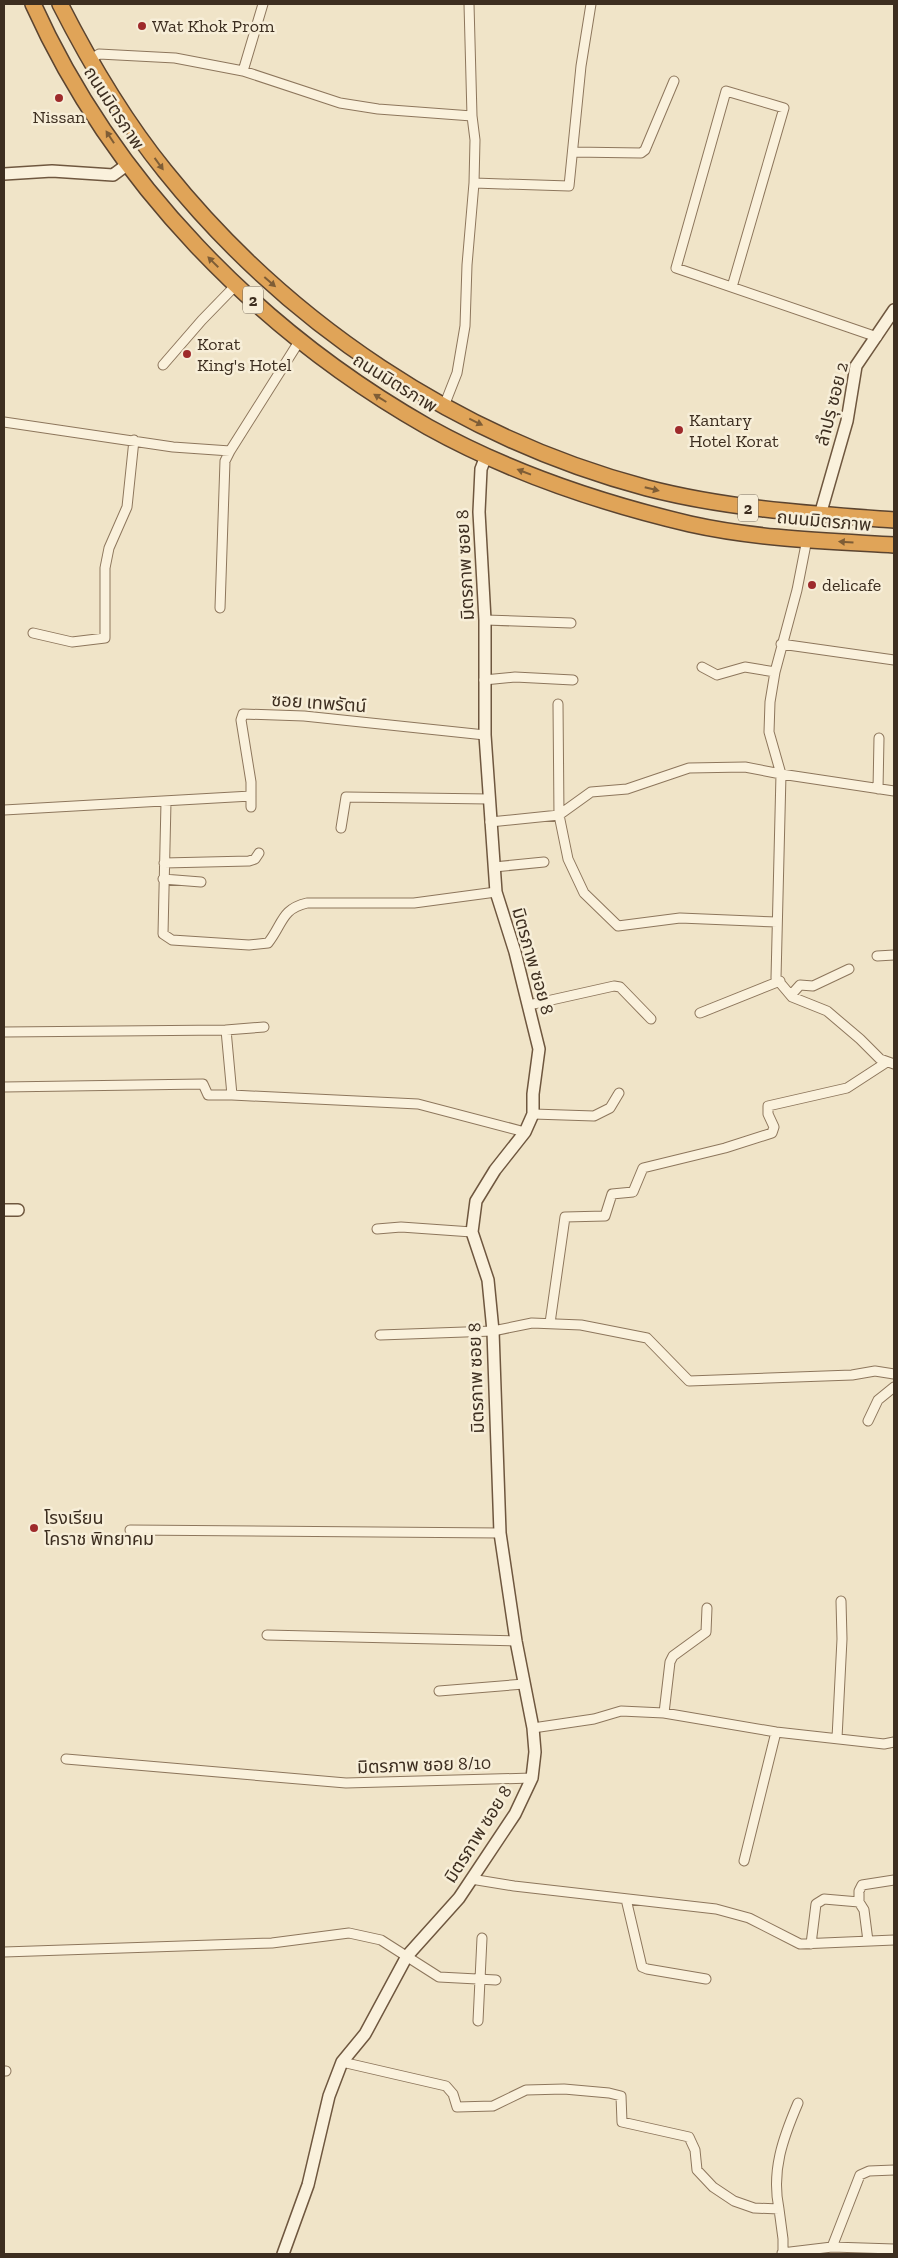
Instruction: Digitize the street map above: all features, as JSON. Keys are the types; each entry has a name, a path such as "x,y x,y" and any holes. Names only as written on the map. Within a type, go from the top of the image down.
{"highway":[{"name":"ถนนมิตรภาพ","path":"33,4 79,91 128,164 184,233 236,285 300,340 375,395 430,428 486,456 570,489 639,511 703,526 807,539 894,545"},
{"name":"ถนนมิตรภาพ","path":"60,4 90,60 164,170 205,218 255,269 318,323 349,347 444,406 528,447 580,467 647,488 744,507 894,520"}],"street":[{"path":"243,72 263,4"},
{"path":"444,406 458,373 465,326 467,265 474,183 475,140 472,116 469,4"},
{"path":"474,183 569,186 581,66 591,4"},
{"path":"90,60 99,54 176,58 243,72 340,103 417,113 472,116"},
{"path":"573,152 641,153 645,150 674,81"},
{"path":"732,287 784,108 726,91 676,268 877,337"},
{"path":"4,174 52,171 113,175 128,164"},
{"path":"163,365 202,320 236,285"},
{"name":"ลำปรุ ซอย 2","path":"820,515 847,422 856,366 894,310"},
{"path":"220,608 225,461 300,340"},
{"path":"4,422 173,447 230,451"},
{"path":"33,633 72,642 105,638 105,568 109,548 128,508 134,440"},
{"name":"มิตรภาพ ซอย 8","path":"283,2254 308,2185 328,2096 342,2062 365,2034 407,1956 459,1898 515,1814 532,1778 535,1752 533,1728 516,1641 500,1533 493,1331 488,1280 472,1232 476,1201 494,1170 525,1132 533,1114 533,1094 539,1049 529,1005 496,892 485,735 485,620 478,512 481,469 486,456"},
{"path":"807,539 797,590 781,644 770,702 769,732 781,774 776,978 791,995 810,1006 827,1011 880,1059 891,1063"},
{"path":"485,620 571,623"},
{"path":"781,644 894,660"},
{"path":"702,667 717,675 745,667 775,672"},
{"path":"484,680 515,677 573,680"},
{"path":"558,704 559,815 568,859 584,893 618,926 680,918 777,922"},
{"name":"ซอย เทพรัตน์","path":"251,807 252,796 248,758 241,720 243,714 304,716 485,735"},
{"path":"878,788 879,738"},
{"path":"490,822 559,815 592,792 628,789 689,768 745,767 894,790"},
{"path":"4,810 252,796"},
{"path":"341,828 346,798 489,799"},
{"path":"166,802 163,934 172,940 249,945 268,943 287,912 295,906 308,903 421,903 496,892"},
{"path":"164,863 249,861 255,859 259,853"},
{"path":"494,867 544,862"},
{"path":"163,879 201,882"},
{"path":"878,956 894,954"},
{"path":"791,995 800,985 813,986 849,969"},
{"path":"700,1013 780,981"},
{"path":"529,1005 614,986 620,987 651,1019"},
{"path":"4,1032 226,1030 264,1027"},
{"path":"226,1030 232,1095"},
{"path":"550,1323 565,1217 605,1216 612,1194 633,1192 643,1168 725,1148 772,1133 774,1127 768,1114 768,1106 847,1088 891,1063"},
{"path":"4,1087 203,1084 208,1095 418,1104 525,1132"},
{"path":"533,1114 594,1116 610,1108 619,1093"},
{"path":"4,1210 18,1210"},
{"path":"377,1229 401,1227 472,1232"},
{"path":"380,1335 493,1331 532,1323 581,1325 647,1338 690,1381 852,1376 875,1371 894,1374"},
{"path":"868,1422 878,1400 894,1387"},
{"path":"130,1530 500,1533"},
{"path":"837,1738 842,1639 841,1600"},
{"path":"664,1712 670,1662 673,1656 706,1632 708,1608"},
{"path":"267,1635 516,1641"},
{"path":"439,1691 524,1684"},
{"path":"533,1728 594,1719 621,1711 664,1712 776,1732 884,1744 894,1742"},
{"path":"744,1861 776,1732"},
{"name":"มิตรภาพ ซอย 8/10","path":"66,1759 346,1783 532,1778"},
{"path":"471,1879 514,1886 716,1909 748,1918 800,1944 894,1940"},
{"path":"868,1941 864,1910 859,1902 858,1891 862,1885 894,1880"},
{"path":"626,1899 642,1967 706,1979"},
{"path":"811,1944 816,1904 819,1900 859,1902"},
{"path":"4,1952 272,1943 349,1933 381,1940 439,1977 496,1980"},
{"path":"478,2020 482,1938"},
{"path":"342,2062 446,2086 453,2094 457,2107 493,2106 526,2090 564,2089 609,2093 621,2096 622,2122 689,2137 695,2150 697,2170 713,2187 734,2201 754,2208 779,2209"},
{"path":"798,2103 785,2135 779,2156 776,2178 784,2239 782,2254 832,2247 894,2249"},
{"path":"832,2247 860,2175 869,2171 894,2170"}],"place":[{"name":"Wat Khok Prom","path":"142,26"},
{"name":"Nissan","path":"59,98"},
{"name":"Korat King's Hotel","path":"187,354"},
{"name":"Kantary Hotel Korat","path":"679,430"},
{"name":"delicafe","path":"812,585"},
{"name":"โรงเรียน โคราช พิทยาคม","path":"34,1528"}]}
